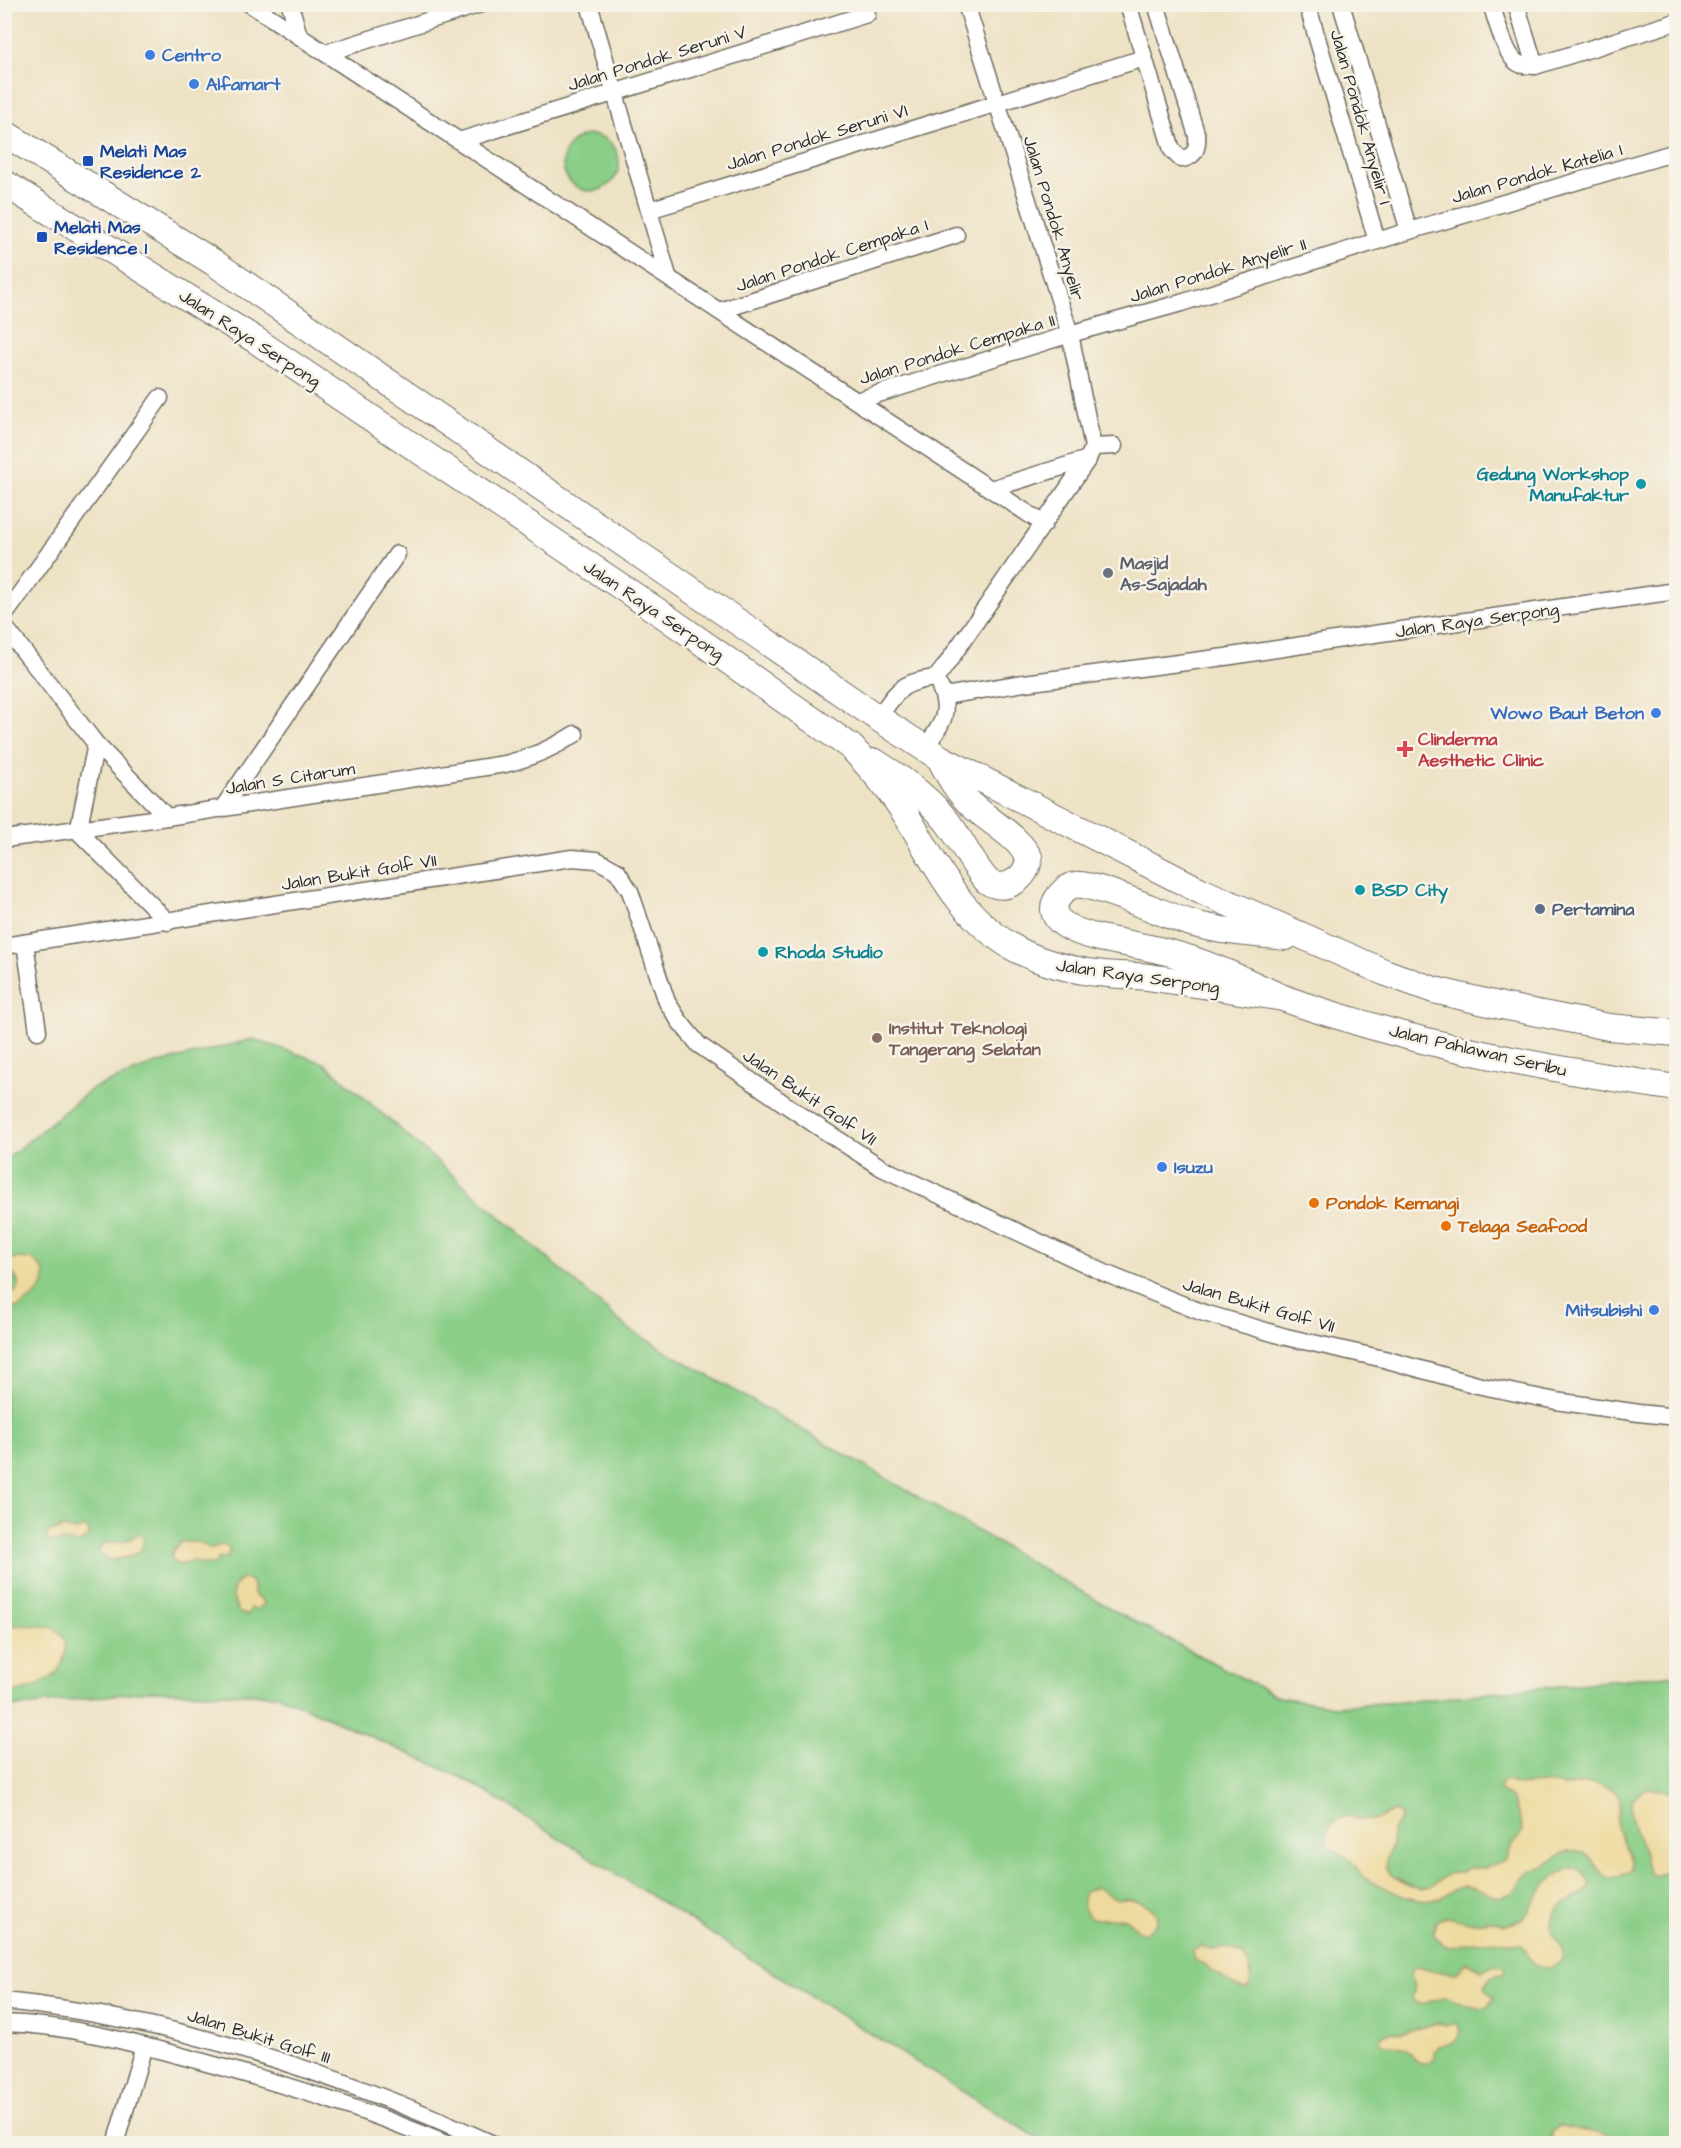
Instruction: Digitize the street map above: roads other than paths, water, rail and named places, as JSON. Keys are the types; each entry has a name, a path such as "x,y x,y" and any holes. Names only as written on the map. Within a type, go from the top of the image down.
{"main road":[{"name":"Jalan Raya Serpong","path":"4,133 213,262 932,753 1201,891 1309,939"},
{"name":"Jalan Raya Serpong","path":"4,183 254,339 666,617 851,747 892,795 942,876 961,902 985,927 1012,949 1045,963 1090,972 1145,977 1283,998"},
{"path":"851,747 903,779 929,800 954,831 987,881 993,886 1010,885 1029,866 1029,857 1017,841 961,794 932,753"},
{"path":"1283,998 1226,972 1185,957 1072,930 1057,918 1054,909 1057,899 1071,886 1080,885 1106,892 1193,924 1226,931 1309,939 1384,972 1434,990 1609,1027 1677,1033"},
{"name":"Jalan Pahlawan Seribu","path":"1283,998 1430,1043 1558,1070 1677,1088"}],"street":[{"path":"250,4 1044,524"},
{"path":"290,4 299,36"},
{"path":"326,54 481,4"},
{"path":"589,4 668,276"},
{"name":"Jalan Pondok Anyelir","path":"966,4 1070,334 1090,453"},
{"path":"1128,4 1172,150 1181,159 1189,158 1195,153 1198,145 1197,136 1156,4"},
{"name":"Jalan Pondok Anyelir I","path":"1307,4 1377,241"},
{"name":"Jalan Pondok Anyelir I","path":"1341,4 1409,231"},
{"path":"1491,4 1507,50 1513,60 1519,64 1535,66 1677,22"},
{"path":"1516,4 1535,66"},
{"name":"Jalan Pondok Seruni V","path":"459,141 867,14"},
{"name":"Jalan Pondok Seruni VI","path":"649,210 997,101 1144,58"},
{"name":"Jalan Pondok Katelia I","path":"1377,241 1677,152"},
{"name":"Jalan Pondok Cempaka I","path":"719,311 956,236"},
{"name":"Jalan Pondok Anyelir II","path":"1070,334 1181,303 1377,241"},
{"name":"Jalan Pondok Cempaka II","path":"856,401 1070,334"},
{"path":"4,616 160,398"},
{"path":"992,489 1114,446"},
{"path":"878,718 904,684 936,678 1044,524 1090,453"},
{"path":"222,809 398,554"},
{"name":"Jalan Raya Serpong","path":"944,696 1677,591"},
{"path":"4,626 96,744 167,817"},
{"path":"932,753 938,728 946,711 944,696 936,678"},
{"name":"Jalan S Citarum","path":"4,839 78,831 505,764 530,758 554,748 575,734"},
{"path":"96,744 78,831 168,922"},
{"name":"Jalan Bukit Golf VII","path":"4,946 572,858 597,860 617,871 630,891 667,1002 699,1045 814,1125 882,1168 1107,1274 1201,1312 1286,1337 1384,1359 1477,1385 1567,1402 1677,1417"},
{"path":"25,943 38,1031"},
{"name":"Jalan Bukit Golf III","path":"4,2001 152,2025 226,2046 336,2079 440,2119 494,2144"},
{"path":"4,2023 61,2028 144,2046 248,2074 400,2124 446,2144"},
{"path":"115,2144 144,2046"}],"place":[{"name":"Centro","path":"150,55"},
{"name":"Alfamart","path":"194,84"},
{"name":"Melati Mas Residence 2","path":"88,161"},
{"name":"Melati Mas Residence 1","path":"42,237"},
{"name":"Gedung Workshop Manufaktur","path":"1641,484"},
{"name":"Masjid As-Sajadah","path":"1108,573"},
{"name":"Wowo Baut Beton","path":"1656,713"},
{"name":"Clinderma Aesthetic Clinic","path":"1405,749"},
{"name":"BSD City","path":"1360,890"},
{"name":"Pertamina","path":"1540,909"},
{"name":"Rhoda Studio","path":"763,952"},
{"name":"Institut Teknologi Tangerang Selatan","path":"877,1038"},
{"name":"Isuzu","path":"1162,1167"},
{"name":"Pondok Kemangi","path":"1314,1203"},
{"name":"Telaga Seafood","path":"1446,1226"},
{"name":"Mitsubishi","path":"1654,1310"}]}
